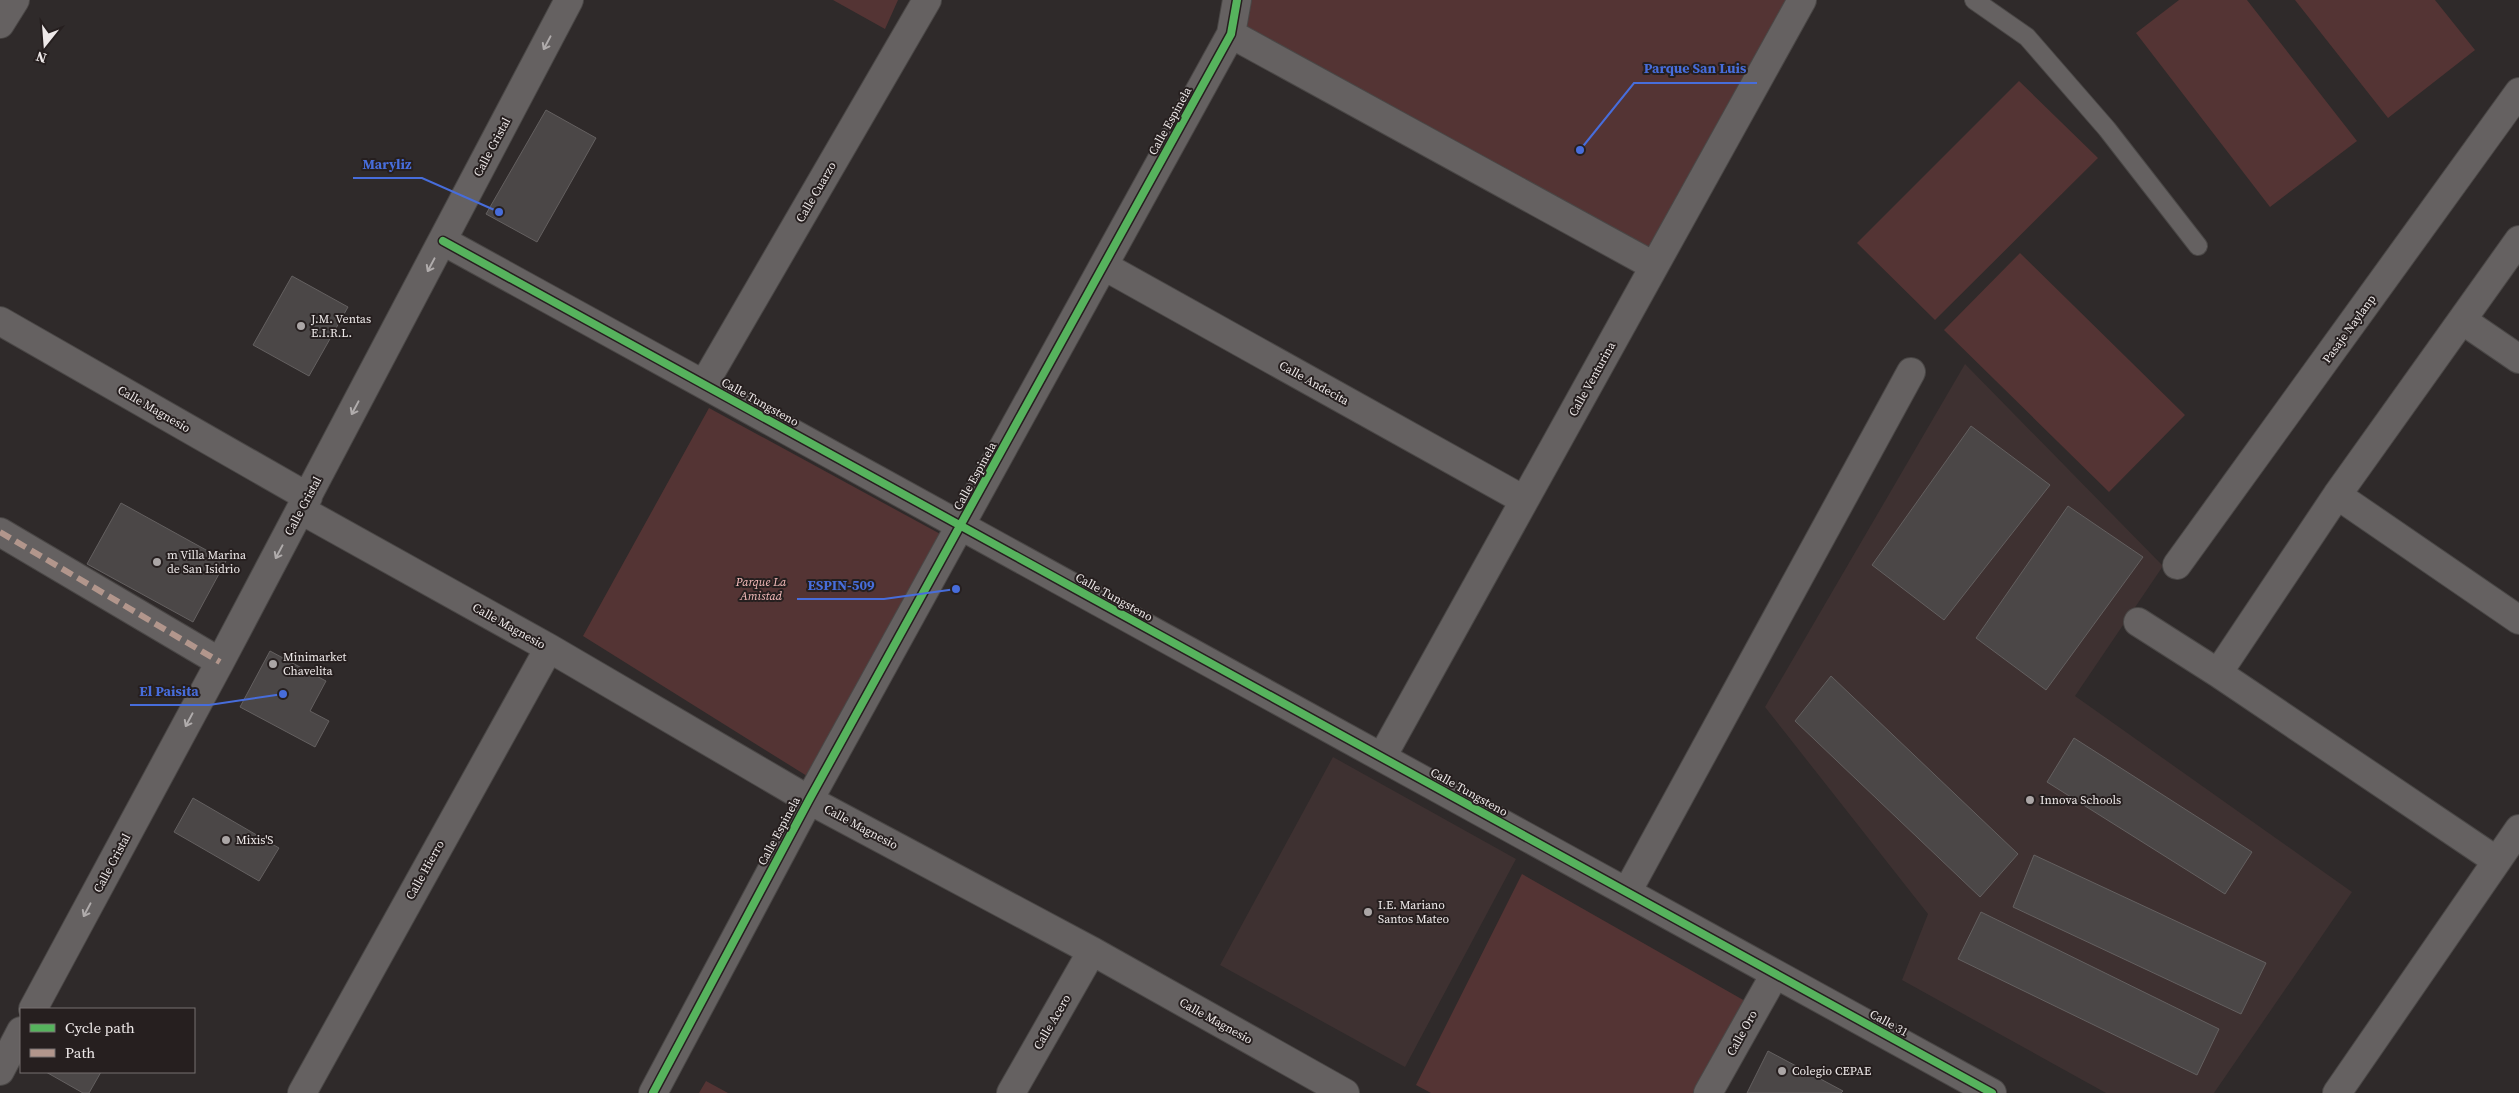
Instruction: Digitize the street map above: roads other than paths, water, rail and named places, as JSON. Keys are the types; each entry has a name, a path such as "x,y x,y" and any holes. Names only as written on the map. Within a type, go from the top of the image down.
{"street":[{"path":"0,24 15,0"},
{"name":"Calle Cristal","path":"34,1008 305,504 570,0"},
{"name":"Calle Cuarzo","path":"704,384 927,0"},
{"name":"Calle Espinela","path":"653,1093 809,800 1231,34 1236,0"},
{"name":"Calle Venturina","path":"1382,757 1802,0"},
{"path":"1231,34 1654,266"},
{"name":"Pasaje Naylanp","path":"2177,565 2519,92"},
{"path":"2218,673 2337,496 2519,240"},
{"name":"Calle Tungsteno","path":"443,241 1775,974"},
{"name":"Calle Andecita","path":"1104,266 1524,500"},
{"name":"Calle Magnesio","path":"0,320 305,504 809,800 1092,951 1345,1093"},
{"path":"2462,320 2519,359"},
{"path":"1627,892 1911,372"},
{"path":"2337,496 2519,620"},
{"path":"0,532 220,662"},
{"path":"2138,622 2218,673 2497,861"},
{"name":"Calle Hierro","path":"302,1093 549,648"},
{"path":"2337,1093 2519,829"},
{"name":"Calle Acero","path":"1011,1093 1092,951"},
{"name":"Calle Oro","path":"1708,1093 1775,974"},
{"name":"Calle 31","path":"1775,974 1992,1093"},
{"path":"0,1070 20,1033"}],"lane":[{"path":"1974,0 2027,37 2107,129 2198,246"}],"place":[{"name":"Parque San Luis","path":"1580,150"},
{"name":"Maryliz","path":"499,212"},
{"name":"J.M. Ventas E.I.R.L.","path":"301,326"},
{"name":"m Villa Marina de San Isidrio","path":"157,562"},
{"name":"ESPIN-509","path":"956,589"},
{"name":"Minimarket Chavelita","path":"273,664"},
{"name":"El Paisita","path":"283,694"},
{"name":"Innova Schools","path":"2030,800"},
{"name":"Mixis'S","path":"226,840"},
{"name":"I.E. Mariano Santos Mateo","path":"1368,912"},
{"name":"Colegio CEPAE","path":"1782,1071"}],"park label":[{"name":"Parque La Amistad","path":"761,589"}]}
